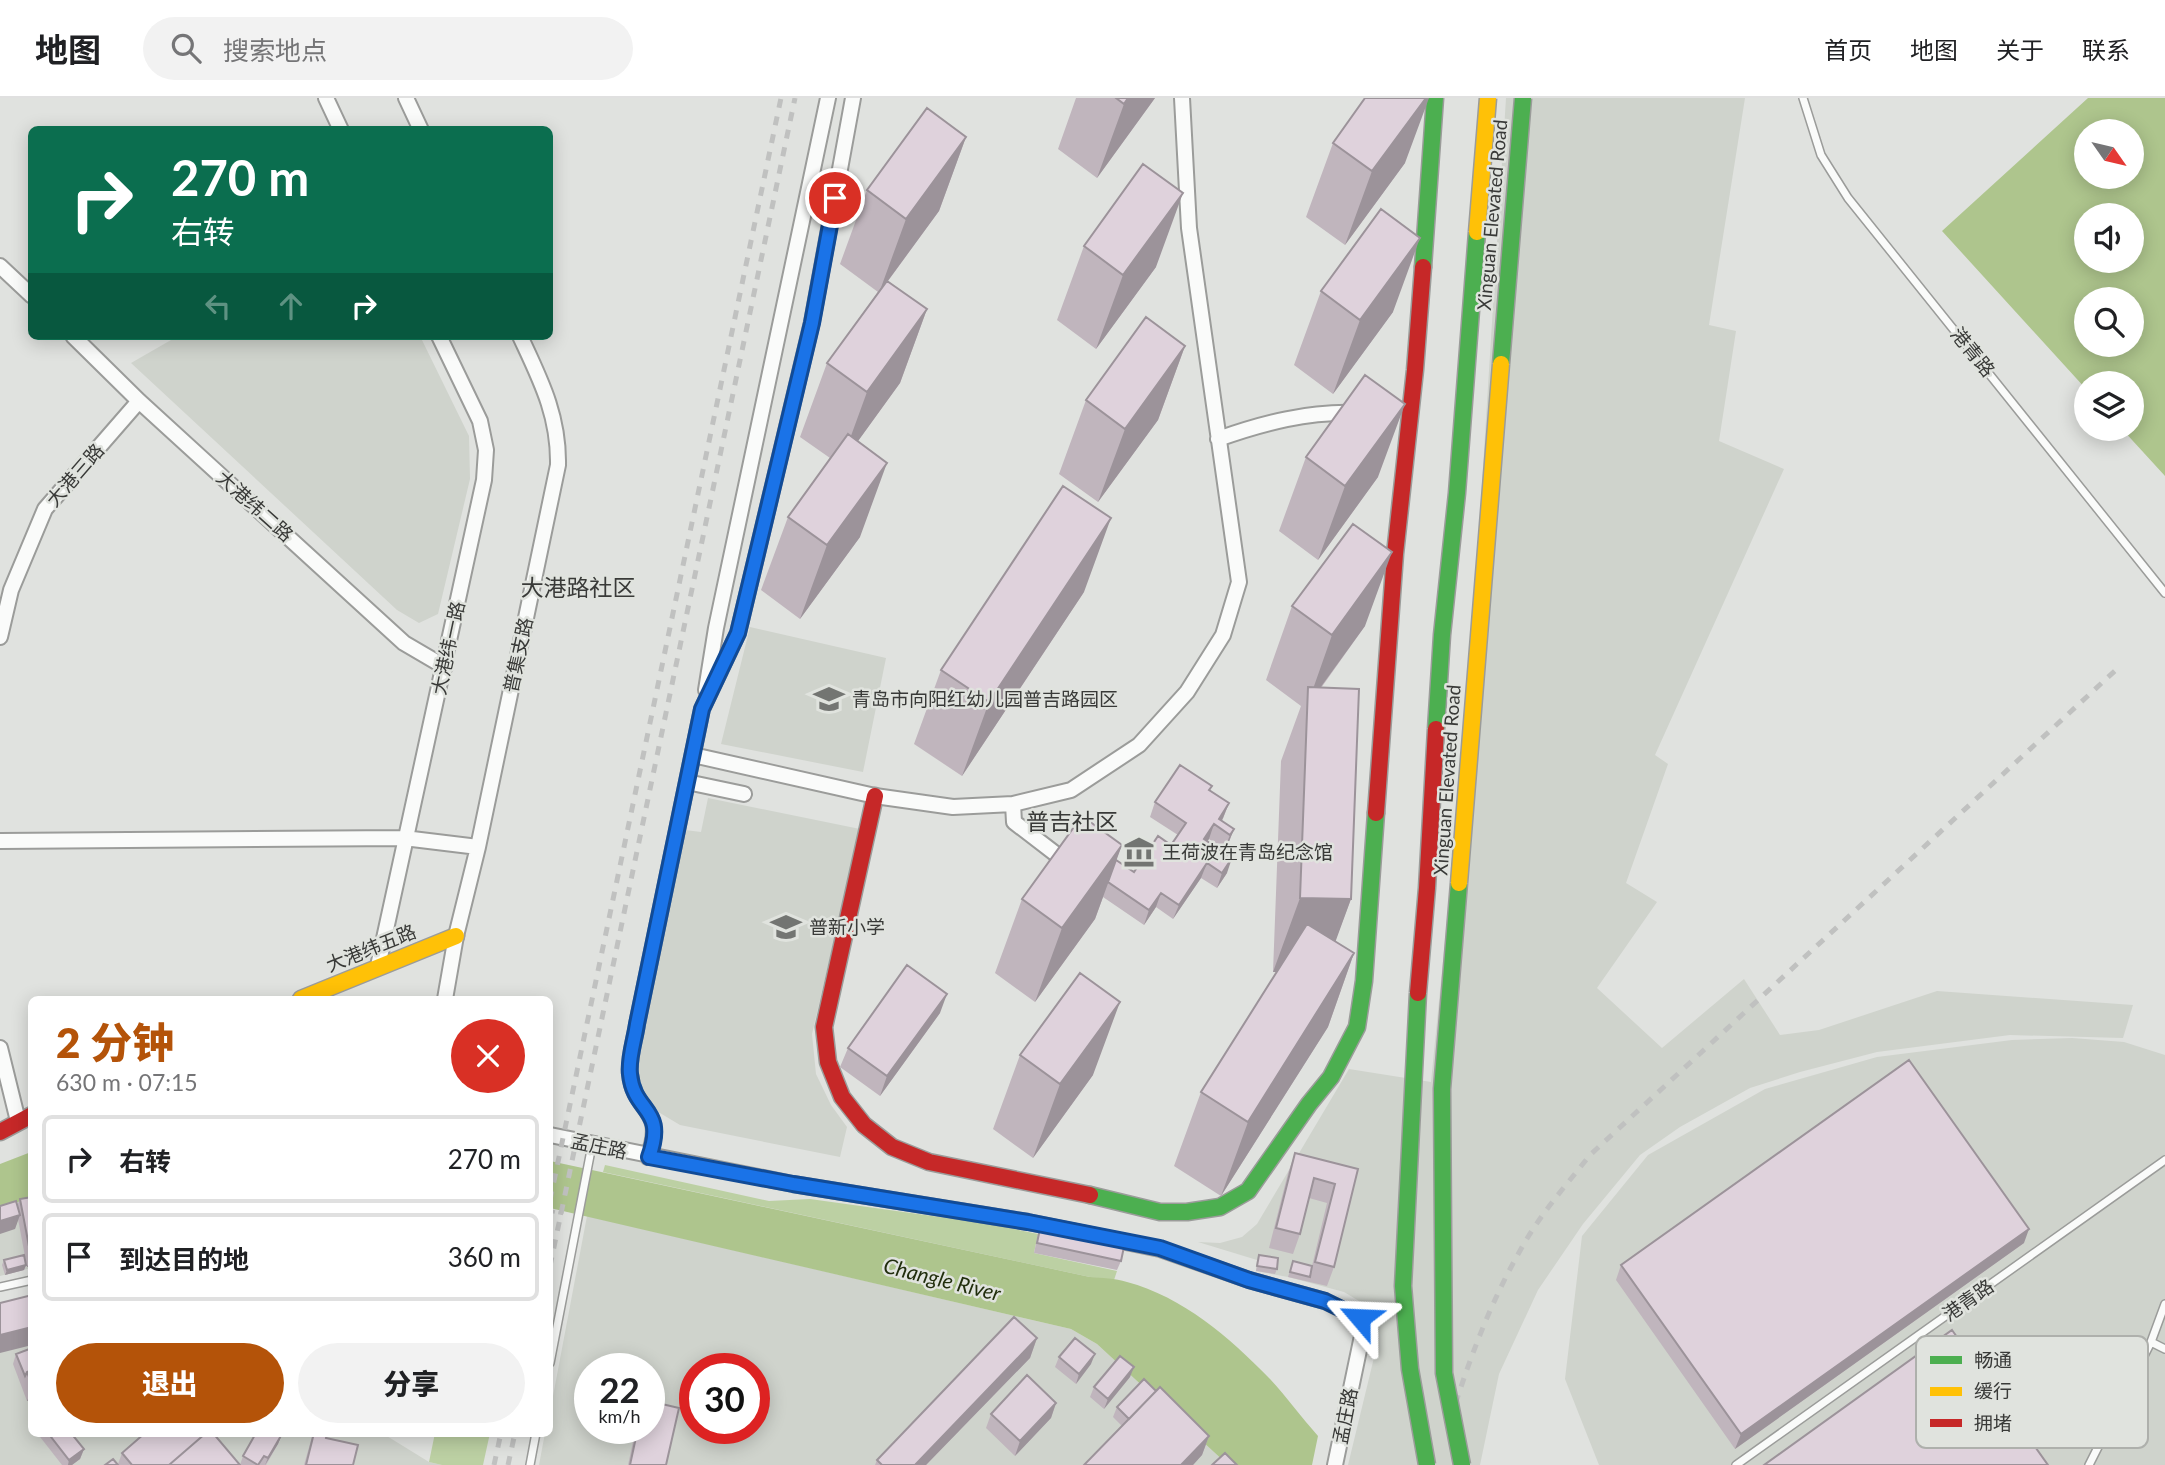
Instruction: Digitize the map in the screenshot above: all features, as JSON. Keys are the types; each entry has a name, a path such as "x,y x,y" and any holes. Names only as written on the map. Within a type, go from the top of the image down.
{"main road":[{"path":"875,796 824,1027 828,1062 842,1097 864,1125 892,1147 929,1162 1047,1185 1160,1212 1187,1212 1220,1207 1248,1191 1331,1077 1357,1027 1364,982 1404,415 1435,98"},
{"name":"Xinguan Elevated Road","path":"1427,1465 1410,1369 1404,1286 1406,1194 1414,1035 1427,888 1442,635 1457,493 1488,98"},
{"name":"Xinguan Elevated Road","path":"1462,1465 1444,1373 1442,1089 1522,98"},
{"name":"大港纬五路","path":"308,996 456,936"},
{"path":"0,1132 25,1118"}],"street":[{"path":"326,98 339,126"},
{"path":"406,98 419,126"},
{"path":"649,1157 655,1138 654,1120 639,1099 630,1074 637,1024 719,615 828,98"},
{"path":"702,709 738,633 812,323 853,98"},
{"path":"693,755 875,796 953,807 1013,804 1071,790 1139,745 1187,692 1223,635 1239,582 1189,228 1182,98"},
{"path":"0,266 28,292"},
{"name":"大港纬二路","path":"77,340 139,401 404,643 445,667"},
{"name":"大港纬一路","path":"378,966 484,480 486,450 480,421 441,340"},
{"name":"普集支路","path":"456,936 478,847 558,465 558,439 546,392 522,340"},
{"name":"大港三路","path":"0,637 11,590 45,509 139,401"},
{"path":"1218,439 1262,423 1334,412 1372,414"},
{"path":"687,782 744,794"},
{"path":"1013,804 1014,822 1062,858"},
{"path":"0,841 404,838 478,847"},
{"path":"446,996 456,936"},
{"path":"0,1048 25,1118"},
{"name":"孟庄路","path":"553,1136 793,1184 1028,1222 1160,1248 1249,1280 1325,1301 1360,1318 1363,1331 1335,1465"}],"lane":[{"name":"港青路","path":"1803,98 1821,155 1847,198 2165,593"},
{"path":"553,1347 592,1145"},
{"name":"港青路","path":"1917,1336 2165,1160"},
{"path":"0,1287 28,1281"},
{"path":"2148,1348 2165,1304"},
{"name":"港青路","path":"1736,1465 1916,1337"},
{"path":"2151,1342 2165,1349"},
{"path":"530,1465 535,1437"},
{"path":"2089,1465 2098,1448"}],"path":[{"path":"553,1212 578,1216"}],"shaded area":[{"path":"1506,98 1745,98 1709,325 1736,331 1719,441 1784,469 1655,755 1668,764 1626,883 1657,902 1597,988 1662,1048 1744,979 1780,1035 1819,1030 1937,991 2133,1005 2123,1038 2010,1035 1877,1052 1750,1088 1680,1127 1640,1155 1583,1224 1538,1290 1499,1374 1480,1465 1348,1465 1379,1337 1377,1319 1364,1304 1344,1292 1256,1271 1257,1260 1198,1242 1220,1243 1242,1237 1257,1224 1349,1069 1431,1082 1468,707"},
{"path":"171,340 422,340 469,436 470,479 438,614 419,623 397,610 131,363"},
{"path":"750,627 886,658 863,772 721,744"},
{"path":"708,798 860,829 812,1034 816,1074 831,1105 847,1127 840,1157 680,1125 655,1110 639,1088 636,1072 685,830 701,832"},
{"path":"2072,1038 2124,1042 2165,1055 2165,1465 1599,1465 1565,1379 1582,1236 1648,1155 1765,1089 1877,1057 2012,1040"},
{"path":"605,1165 769,1201 810,1199 990,1224 1038,1234 1034,1253 1117,1271 1114,1280 1090,1277 603,1172"},
{"path":"28,1198 28,1269 0,1276 0,1209"},
{"path":"587,1216 1071,1329 1097,1344 1228,1465 539,1465 544,1437 553,1437 553,1396"},
{"path":"28,1298 28,1437 152,1437 120,1465 0,1465 0,1306"},
{"path":"196,1437 388,1437 429,1462 442,1465 185,1465"},
{"path":"434,1437 489,1437 483,1465 442,1465 429,1462"}],"water":[{"path":"2088,98 2165,98 2165,476 2133,441 2144,441 2144,371 2074,371 2074,376 1942,231"},
{"path":"28,1153 28,1198 0,1209 0,1164"},
{"name":"Changle River","path":"553,1162 1090,1277 1118,1280 1148,1289 1204,1320 1269,1378 1318,1436 1312,1465 1228,1465 1097,1344 1071,1329 553,1209"}],"building":[{"path":"1116,98 1128,98 1124,104"},
{"path":"1365,98 1426,98 1372,171 1333,143"},
{"path":"927,108 966,137 906,219 867,190"},
{"path":"1143,164 1183,193 1123,275 1084,246"},
{"path":"1381,209 1420,238 1360,320 1321,291"},
{"path":"887,281 927,309 867,392 827,363"},
{"path":"1146,317 1185,346 1125,429 1086,400"},
{"path":"1365,375 1405,404 1345,486 1306,457"},
{"path":"848,434 887,463 827,545 788,517"},
{"path":"1063,486 1111,518 989,702 941,670"},
{"path":"1353,524 1392,552 1332,635 1292,606"},
{"path":"1308,687 1359,689 1351,899 1300,898"},
{"path":"1180,765 1212,786 1209,790 1229,803 1219,819 1234,829 1230,835 1214,824 1204,839 1232,858 1222,873 1207,863 1179,905 1161,893 1149,910 1108,882 1116,860 1134,872 1158,836 1171,845 1186,823 1155,802"},
{"path":"1082,816 1122,845 1062,928 1022,899"},
{"path":"1307,924 1354,953 1248,1122 1201,1092"},
{"path":"907,965 947,994 887,1076 848,1048"},
{"path":"1080,973 1120,1002 1060,1084 1020,1055"},
{"path":"1909,1060 2029,1229 1741,1434 1621,1265"},
{"path":"1295,1153 1358,1169 1334,1267 1315,1262 1335,1184 1314,1178 1300,1234 1276,1228"},
{"path":"28,1198 28,1241 20,1199"},
{"path":"16,1201 20,1215 0,1221 0,1206"},
{"path":"1041,1224 1125,1242 1121,1261 1037,1243"},
{"path":"24,1255 26,1265 7,1270 4,1260"},
{"path":"1259,1255 1278,1258 1277,1269 1257,1266"},
{"path":"1293,1261 1312,1266 1310,1277 1290,1272"},
{"path":"28,1296 28,1328 0,1335 0,1303"},
{"path":"1014,1317 1037,1338 915,1465 882,1465 877,1460"},
{"path":"1952,1330 1956,1336 1944,1336"},
{"path":"1075,1338 1095,1354 1079,1374 1059,1357"},
{"path":"28,1350 28,1372 25,1376 16,1354"},
{"path":"1120,1356 1134,1367 1108,1399 1094,1387"},
{"path":"1916,1356 1916,1448 2036,1448 2048,1465 1764,1465"},
{"path":"1027,1375 1056,1403 1020,1441 991,1414"},
{"path":"1144,1379 1156,1391 1129,1419 1117,1407"},
{"path":"1160,1387 1209,1436 1181,1465 1084,1465"},
{"path":"665,1405 679,1408 666,1465 630,1465 635,1444 665,1444"},
{"path":"51,1437 74,1437 84,1449 69,1460"},
{"path":"140,1437 201,1437 169,1465 132,1465 122,1453"},
{"path":"201,1437 216,1437 240,1465 169,1465"},
{"path":"254,1437 280,1437 268,1458 264,1456 258,1465 243,1456"},
{"path":"313,1437 326,1437 358,1445 353,1465 306,1465"},
{"path":"1225,1453 1237,1465 1212,1465"},
{"path":"113,1459 118,1465 105,1465"}],"railway":[{"path":"553,1186 781,98"},
{"path":"553,1252 795,98"},
{"path":"1450,1421 1482,1329 1513,1264 1540,1219 1590,1155 2118,668"},
{"path":"494,1465 500,1437"},
{"path":"508,1465 514,1437"}],"traffic: fast":[{"path":"1423,267 1435,98"},
{"path":"1501,364 1523,98"},
{"path":"1436,729 1477,232"},
{"path":"1090,1195 1160,1212 1187,1212 1220,1207 1248,1191 1331,1077 1357,1027 1364,981 1376,813"},
{"path":"1459,883 1442,1089 1444,1373 1462,1465"},
{"path":"1418,993 1403,1286 1410,1369 1427,1465"}],"traffic: slow":[{"path":"1477,232 1488,98"},
{"path":"1459,883 1501,364"},
{"path":"308,996 456,936"}],"traffic: jam":[{"path":"1376,813 1395,554 1423,267"},
{"path":"1418,993 1436,729"},
{"path":"875,796 824,1027 828,1062 842,1097 864,1125 892,1147 929,1162 1090,1195"},
{"path":"0,1132 28,1117"}],"place":[{"name":"青岛市向阳红幼儿园普吉路园区","path":"829,699"},
{"name":"王荷波在青岛纪念馆","path":"1139,852"},
{"name":"普新小学","path":"786,927"}],"district":[{"name":"大港路社区","path":"578,588"},
{"name":"普吉社区","path":"1072,822"}],"route":[{"path":"835,198 812,323 738,633 702,709 637,1024 630,1074 639,1099 654,1120 655,1138 649,1157 793,1184 1028,1222 1160,1248 1249,1280 1325,1301 1360,1318"}]}
